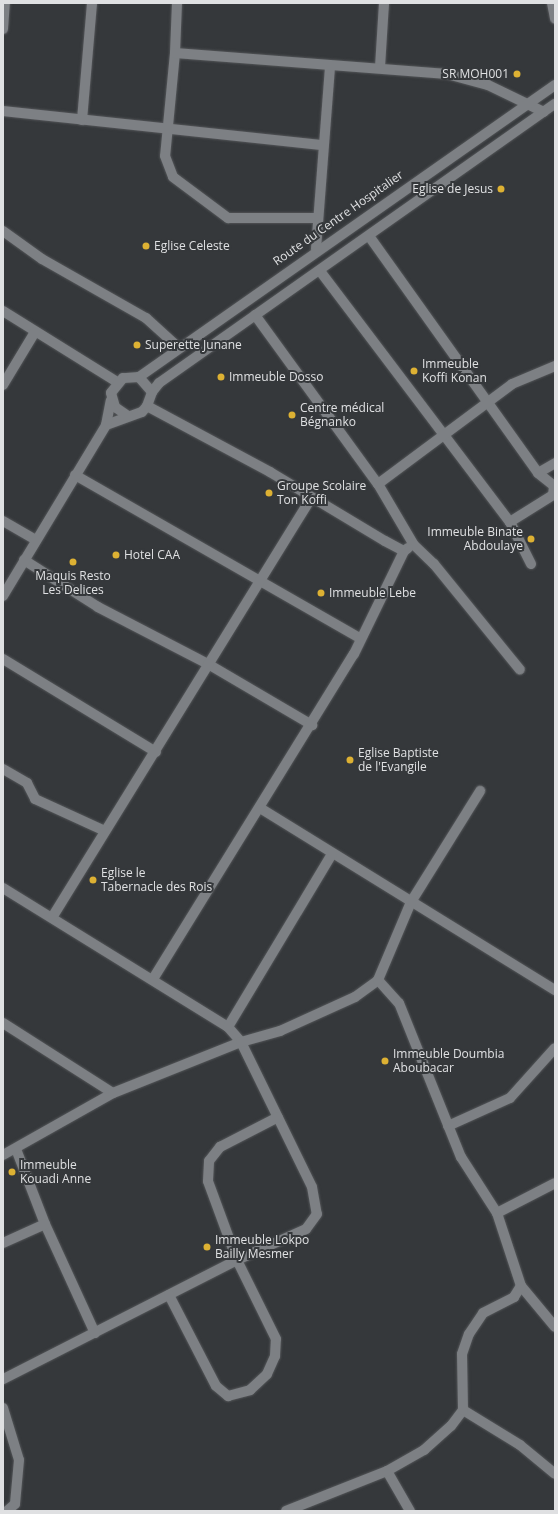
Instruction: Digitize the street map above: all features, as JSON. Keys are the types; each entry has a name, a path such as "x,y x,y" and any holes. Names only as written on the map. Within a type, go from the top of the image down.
{"street":[{"path":"3,29 5,3"},
{"path":"82,120 92,3"},
{"path":"177,3 175,53 166,165 173,177 217,213 240,219 317,218"},
{"path":"380,67 384,3"},
{"path":"552,3 555,19"},
{"path":"175,53 330,66 380,67 447,74 488,85 544,112"},
{"path":"316,249 317,218 330,66"},
{"name":"Route du Centre Hospitalier","path":"139,377 178,347 316,249 555,85"},
{"path":"106,425 147,406 152,392 159,383 555,104"},
{"path":"3,111 323,145"},
{"path":"3,231 42,259 146,318 178,347"},
{"path":"369,236 538,473 554,486 553,495 510,522"},
{"path":"320,271 510,522 531,564"},
{"path":"3,311 117,382 139,377 152,392"},
{"path":"255,315 378,484 414,545 434,564 520,670"},
{"path":"3,386 35,332"},
{"path":"378,484 444,436 486,401 512,384 555,366"},
{"path":"3,596 75,474 106,425 111,400 117,382"},
{"path":"111,400 128,416"},
{"path":"147,406 404,551"},
{"path":"538,473 555,463"},
{"path":"75,474 360,638"},
{"path":"54,916 104,831 156,752 258,580 311,498"},
{"path":"3,521 36,540"},
{"path":"153,979 312,725 360,638 404,551 414,545"},
{"path":"24,560 98,607 208,664 312,725"},
{"path":"3,659 156,752"},
{"path":"3,769 27,784 35,799 104,831"},
{"path":"3,1155 114,1093 241,1042 280,1031 355,997 378,980 410,902 480,791"},
{"path":"260,808 332,854 555,990"},
{"path":"228,1027 332,854"},
{"path":"3,888 54,916 228,1027 241,1042 312,1187 317,1214 306,1229 237,1260 3,1379"},
{"path":"378,980 399,1002 461,1157 497,1213 521,1286 555,1327"},
{"path":"3,1023 114,1093"},
{"path":"448,1126 510,1098 555,1048"},
{"path":"169,1295 216,1386 228,1396 250,1390 267,1374 275,1356 276,1339 237,1260 208,1181 209,1161 220,1147 278,1117"},
{"path":"16,1148 45,1224 95,1333"},
{"path":"497,1213 555,1183"},
{"path":"3,1244 45,1224"},
{"path":"286,1511 387,1471 424,1450 452,1426 463,1410 462,1354 469,1334 483,1312 514,1297 521,1286"},
{"path":"3,1408 19,1460 15,1504 7,1511"},
{"path":"463,1410 520,1444 555,1474"},
{"path":"387,1471 410,1511"}],"place":[{"name":"SR MOH001","path":"517,74"},
{"name":"Eglise de Jesus","path":"501,189"},
{"name":"Eglise Celeste","path":"146,246"},
{"name":"Superette Junane","path":"137,345"},
{"name":"Immeuble Koffi Konan","path":"414,371"},
{"name":"Immeuble Dosso","path":"221,377"},
{"name":"Centre médical Bégnanko","path":"292,415"},
{"name":"Groupe Scolaire Ton Koffi","path":"269,493"},
{"name":"Immeuble Binate Abdoulaye","path":"531,539"},
{"name":"Hotel CAA","path":"116,555"},
{"name":"Maquis Resto Les Delices","path":"73,562"},
{"name":"Immeuble Lebe","path":"321,593"},
{"name":"Eglise Baptiste de l'Evangile","path":"350,760"},
{"name":"Eglise le Tabernacle des Rois","path":"93,880"},
{"name":"Immeuble Doumbia Aboubacar","path":"385,1061"},
{"name":"Immeuble Kouadi Anne","path":"12,1172"},
{"name":"Immeuble Lokpo Bailly Mesmer","path":"207,1247"}]}
